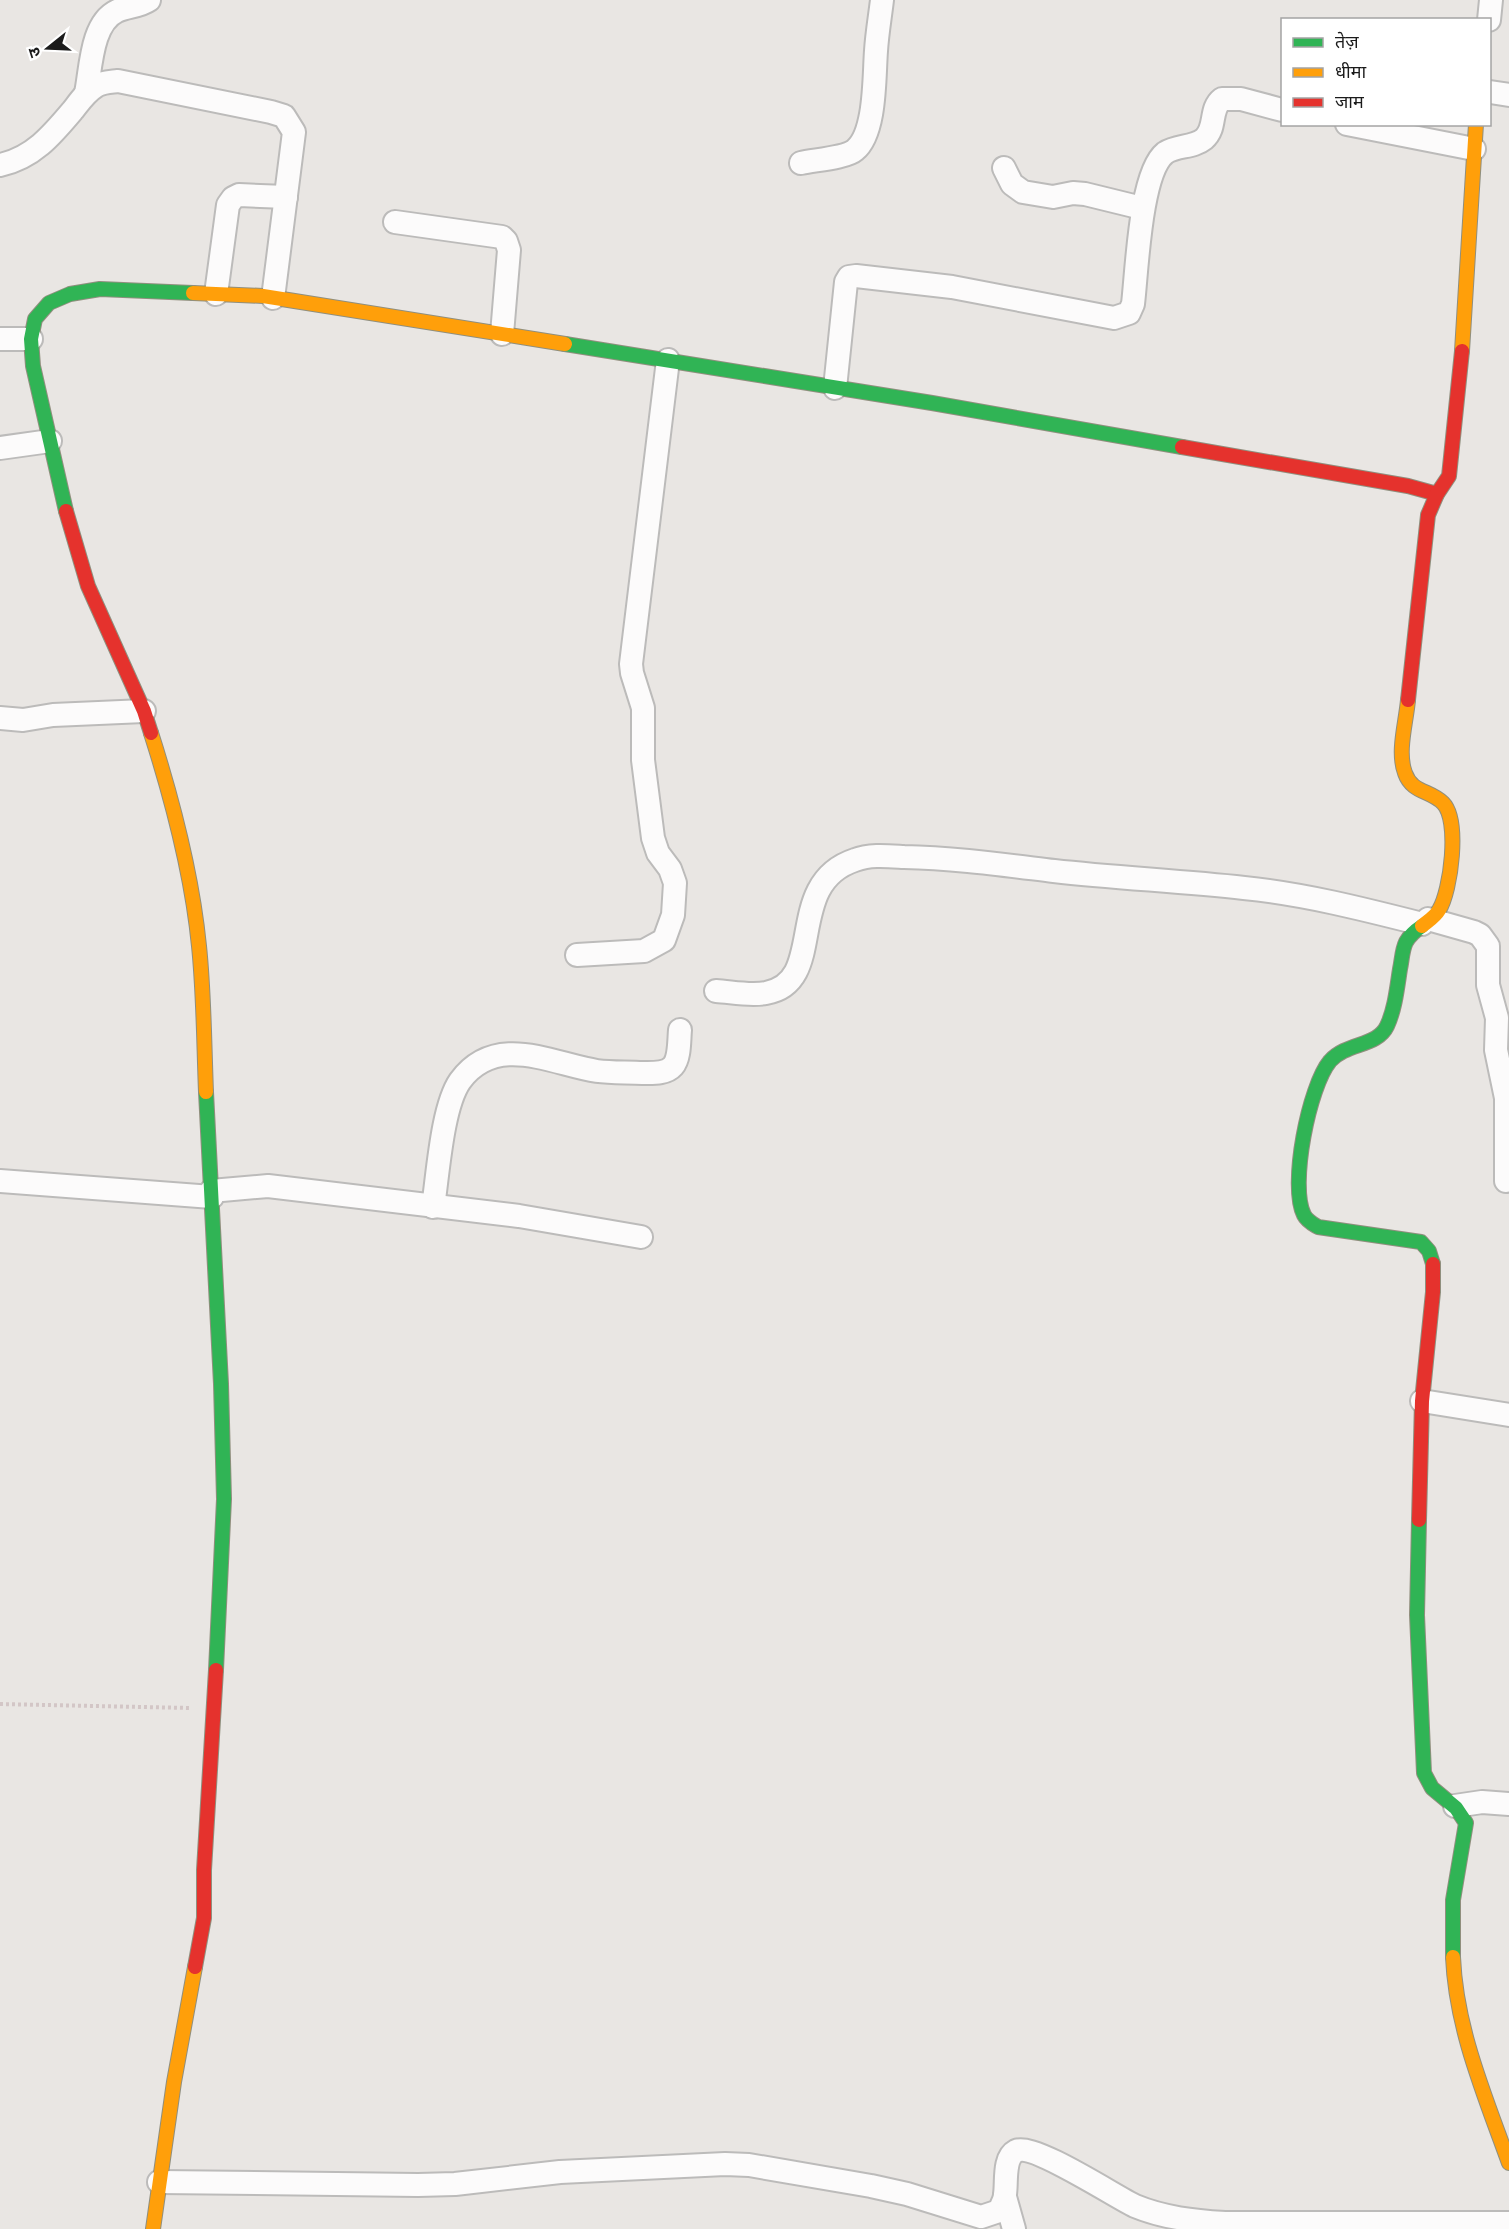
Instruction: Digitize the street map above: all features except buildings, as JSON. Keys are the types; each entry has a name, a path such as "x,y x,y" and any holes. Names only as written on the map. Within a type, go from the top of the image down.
{"street":[{"path":"86,93 95,41 103,24 117,11 149,0"},
{"path":"801,163 848,154 856,150 863,138 872,112 882,0"},
{"path":"1489,18 1491,0"},
{"path":"0,165 28,155 41,146 86,93 97,85 118,81 284,116 294,132 273,298"},
{"path":"1491,92 1509,95"},
{"path":"835,388 846,282 849,277 952,287 1114,318 1129,313 1133,304 1142,208 1157,163 1175,148 1202,140 1211,132 1215,107 1222,99 1241,99 1281,110"},
{"path":"1357,126 1474,150"},
{"path":"1476,126 1460,377 1452,453 1449,476 1437,494 1428,515 1420,606 1401,761 1407,782 1415,790 1439,800 1446,807 1452,820 1454,837 1440,908 1410,935 1405,944 1385,1031 1379,1037 1343,1049 1328,1063 1318,1080 1307,1115 1299,1192 1302,1210 1307,1221 1318,1227 1422,1242 1429,1251 1432,1261 1433,1292 1422,1401 1417,1615 1424,1773 1433,1790 1455,1806 1464,1816 1466,1823 1453,1900 1453,1960 1456,1993 1464,2035 1509,2163"},
{"path":"1004,168 1012,184 1023,192 1053,197 1073,193 1085,194 1142,208"},
{"path":"216,294 228,205 232,198 239,195 286,197"},
{"path":"395,222 502,237 509,250 502,334"},
{"path":"153,2229 184,2018 204,1918 204,1870 224,1499 221,1384 198,945 186,864 166,784 144,711 88,586 70,530 33,366 31,339 35,319 49,303 70,294 100,289 273,298 835,388 1408,486 1437,494"},
{"path":"0,339 31,339"},
{"path":"577,955 644,951 664,940 673,915 675,883 670,869 658,853 652,838 643,760 643,708 631,664 668,360"},
{"path":"0,448 50,441"},
{"path":"0,718 23,720 52,715 144,711"},
{"path":"716,991 765,993 779,989 791,980 801,963 815,893 823,880 835,868 855,859 873,856 959,860 1245,888 1343,903 1474,932 1480,934 1488,945 1488,985 1497,1018 1496,1050 1507,1098 1506,1181"},
{"path":"433,1206 447,1114 460,1082 471,1070 484,1061 511,1054 533,1055 597,1071 656,1073 667,1071 676,1062 680,1030"},
{"path":"0,1181 212,1194 268,1186 519,1216 641,1237"},
{"path":"1422,1401 1509,1415"},
{"path":"1455,1806 1482,1802 1509,1804"},
{"path":"159,2182 455,2184 560,2172 725,2164 749,2165 907,2194 981,2217 999,2211 1005,2197 1009,2159 1014,2152 1030,2151 1069,2169 1135,2205 1162,2215 1186,2220 1258,2226 1509,2223"},
{"path":"1005,2197 1014,2229"}],"path":[{"path":"0,1704 213,1708"}],"traffic: fast":[{"path":"66,511 33,366 31,339 35,319 49,303 70,294 100,289 193,293"},
{"path":"565,344 932,403 1182,447"},
{"path":"1422,926 1411,935 1405,945 1394,1006 1387,1026 1376,1038 1337,1055 1322,1074 1303,1136 1299,1182 1300,1201 1304,1215 1314,1225 1421,1242 1429,1251 1433,1264"},
{"path":"206,1092 221,1384 224,1499 216,1670"},
{"path":"1419,1520 1417,1615 1424,1773 1432,1788 1456,1808 1466,1823 1453,1900 1453,1957"}],"traffic: slow":[{"path":"1462,351 1476,126"},
{"path":"193,293 263,296 565,344"},
{"path":"1408,700 1402,747 1405,773 1417,788 1443,803 1448,812 1452,839 1450,872 1443,901 1436,915 1422,926"},
{"path":"151,733 181,838 192,892 202,982 206,1092"},
{"path":"1453,1957 1455,1984 1473,2062 1509,2163"},
{"path":"153,2229 174,2082 195,1967"}],"traffic: jam":[{"path":"1408,700 1428,515 1437,494 1449,476 1462,351"},
{"path":"1182,447 1408,486 1437,494"},
{"path":"66,511 88,586 144,711 151,733"},
{"path":"1419,1520 1422,1401 1433,1292 1433,1264"},
{"path":"195,1967 204,1918 204,1870 216,1670"}]}
